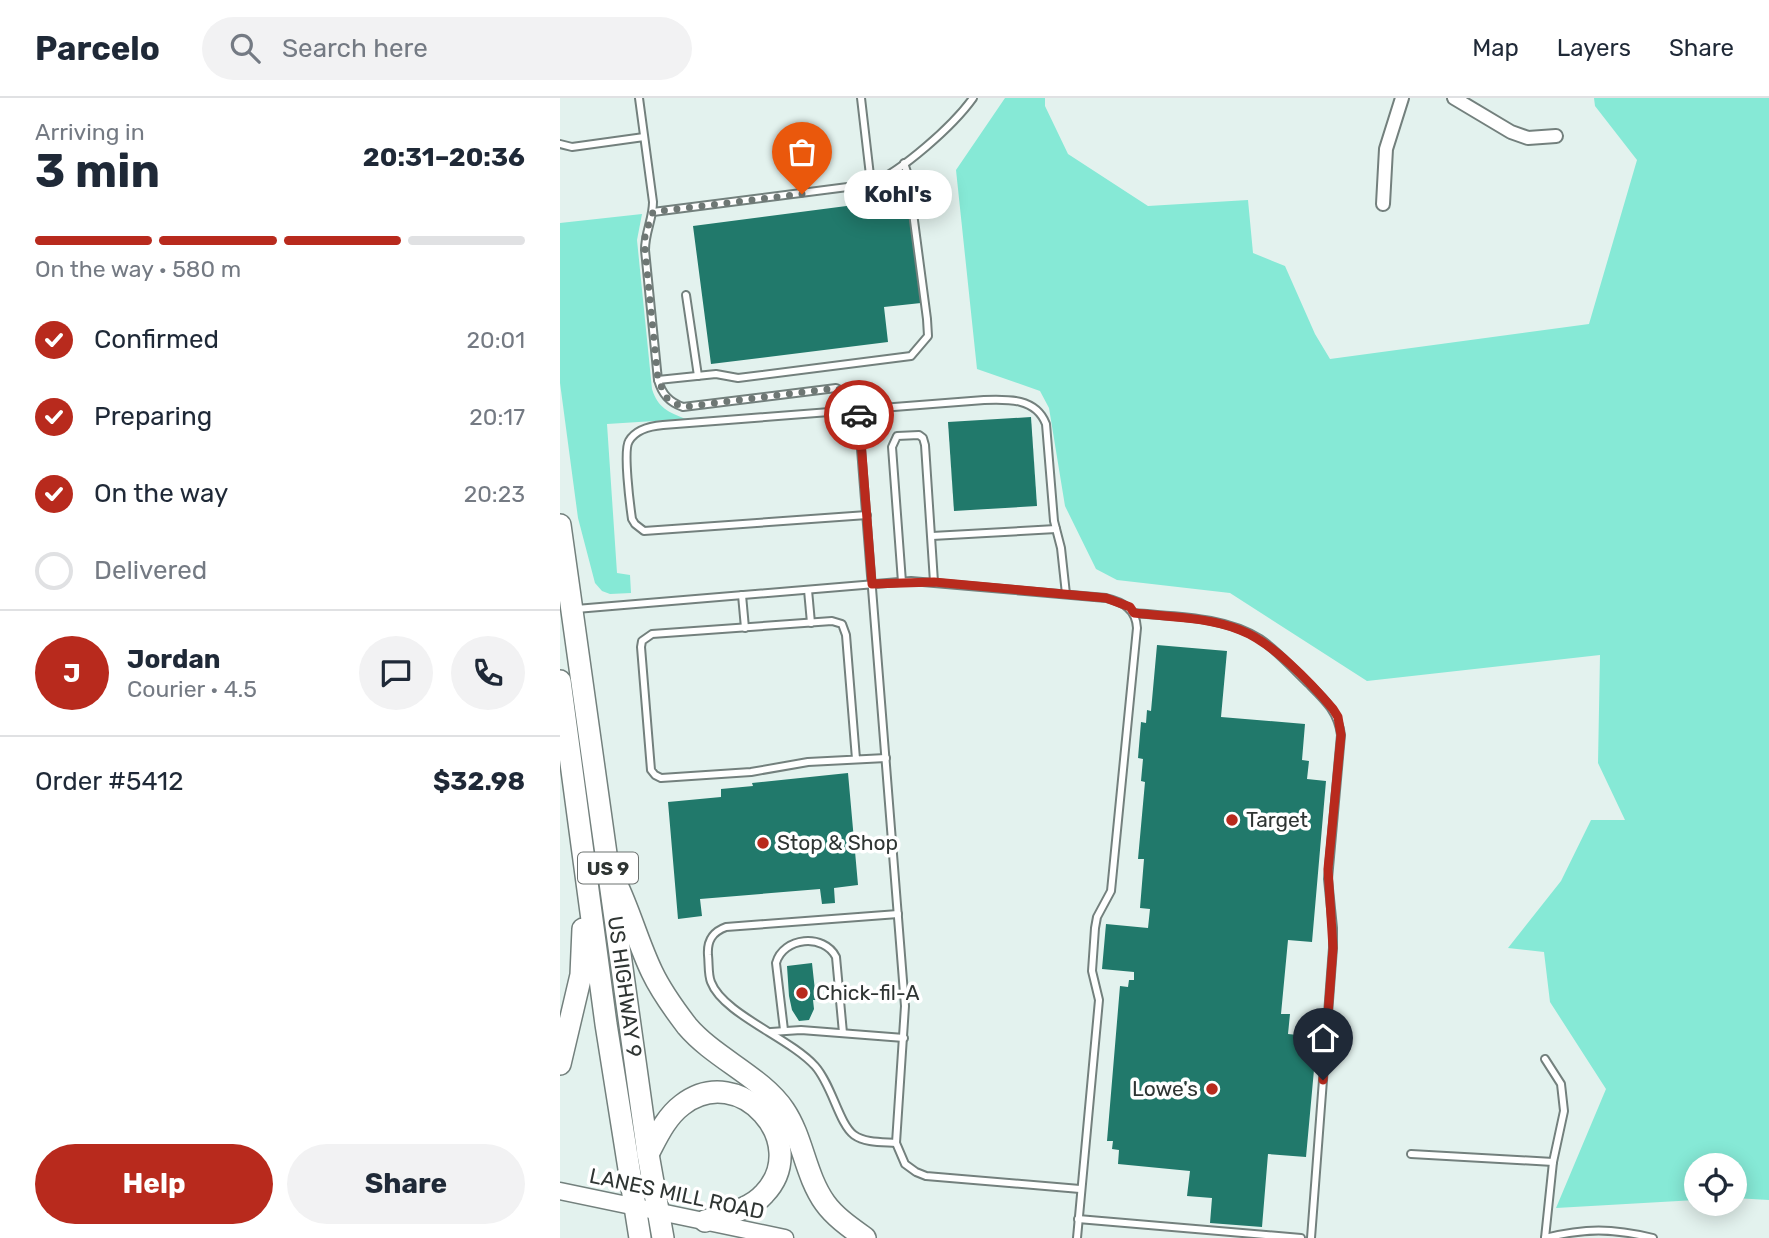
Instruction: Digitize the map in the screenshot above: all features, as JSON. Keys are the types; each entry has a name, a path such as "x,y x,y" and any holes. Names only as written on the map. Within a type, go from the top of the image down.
{"highway":[{"name":"US HIGHWAY 9","path":"560,525 648,1154 663,1238"},
{"name":"US HIGHWAY 9","path":"560,681 640,1238"},
{"path":"608,869 629,909 652,972 666,998 688,1027 710,1049 780,1104 793,1125 816,1189 826,1205 865,1238"},
{"path":"560,1064 581,975 586,874"},
{"path":"648,1154 675,1111 695,1097 721,1093 736,1095 762,1111 775,1131 779,1145 776,1173 769,1188 752,1204 705,1221"}],"street":[{"path":"1383,204 1386,149 1402,98"},
{"path":"1454,98 1511,132 1534,138 1556,136"},
{"name":"LANES MILL ROAD","path":"560,1191 785,1238"}],"lane":[{"path":"639,98 653,212 645,235 645,250 658,380 668,400 683,407 836,388 852,396 858,411 905,1006 896,1143 905,1164 926,1175 1080,1189"},
{"path":"861,98 871,184"},
{"path":"653,212 871,184 884,179 904,163 961,114 973,98"},
{"path":"560,144 572,147 644,137"},
{"path":"658,380 716,374 738,378 911,356 928,336 908,175 904,163"},
{"path":"686,295 698,376"},
{"path":"867,515 654,531 640,529 632,519 626,447 628,441 642,429 663,425 1005,399 1031,405 1043,416 1046,424 1056,529 1066,594"},
{"path":"902,582 892,447 897,436 919,435 923,438 934,582"},
{"path":"932,536 1056,529"},
{"path":"571,609 902,582 934,582 1113,599 1130,607 1137,628 1110,894 1097,917 1095,928 1092,971 1099,1000 1077,1238"},
{"path":"808,590 811,623"},
{"path":"742,595 745,628"},
{"path":"1134,613 1226,625 1257,638 1272,648 1328,703 1338,717 1341,735 1328,879 1333,948 1311,1238"},
{"path":"856,759 845,627 842,624 832,621 652,635 642,641 651,770 654,775 661,778 751,772 791,764 886,758"},
{"path":"896,1143 866,1140 852,1133 821,1073 804,1054 736,1010 712,985 708,947 709,940 718,930 726,927 898,914"},
{"path":"784,1030 776,963 789,945 808,941 825,945 833,950 836,957 843,1033"},
{"path":"771,1032 784,1030 904,1038"},
{"path":"1545,1059 1561,1084 1564,1111 1553,1162 1545,1238 1583,1230 1604,1229 1653,1238"},
{"path":"1411,1154 1553,1162"},
{"path":"1078,1219 1301,1238"}],"green space":[{"path":"1005,98 1045,98 1045,106 1068,154 1148,206 1248,200 1253,253 1285,266 1315,334 1330,359 1589,324 1637,160 1595,106 1594,98 1769,98 1769,1200 1747,1199 1747,1153 1684,1153 1684,1201 1556,1208 1606,1089 1550,1002 1544,952 1508,948 1561,881 1591,820 1625,820 1598,763 1600,655 1367,681 1230,593 1117,580 1096,569 1065,506 1049,408 1040,391 977,369 956,170"},
{"path":"642,214 637,240 652,389 657,401 664,408 686,419 607,424 617,573 630,575 631,593 610,594 602,591 595,583 578,518 560,383 560,223"}],"building":[{"path":"908,198 921,303 884,307 888,342 711,364 693,226"},
{"path":"1031,417 1037,506 954,511 948,422"},
{"path":"1157,645 1227,651 1221,717 1305,724 1302,760 1309,761 1307,779 1326,781 1312,942 1288,940 1281,1014 1290,1014 1288,1034 1317,1037 1306,1157 1268,1154 1262,1227 1210,1223 1212,1198 1187,1196 1190,1171 1118,1164 1119,1150 1112,1149 1113,1141 1107,1141 1120,986 1128,987 1129,980 1134,980 1134,972 1102,969 1106,924 1148,928 1150,909 1140,908 1144,859 1138,859 1145,782 1141,781 1143,759 1138,758 1141,722 1146,723 1147,710 1151,711"},
{"name":"Stop & Shop","path":"848,773 858,885 834,888 835,903 822,904 820,889 700,899 702,916 678,919 668,802 721,797 721,789 753,786 752,783"},
{"name":"Chick-fil-A","path":"812,963 816,1000 813,1000 814,1009 809,1020 799,1021 792,1010 787,966"}],"way so far":[{"path":"802,194 653,212 645,235 645,250 658,380 668,400 683,407 836,388 852,396 859,415"}],"place":[{"name":"Kohl's","path":"802,194"},
{"name":"Target","path":"1232,820"},
{"name":"Stop & Shop","path":"763,843"},
{"name":"Chick-fil-A","path":"802,993"},
{"name":"Lowe's","path":"1212,1089"}],"route":[{"path":"859,415 872,584 934,582 1106,598 1130,607 1134,613 1226,625 1240,629 1272,648 1333,709 1338,717 1341,735 1328,869 1333,948 1323,1080"}]}
